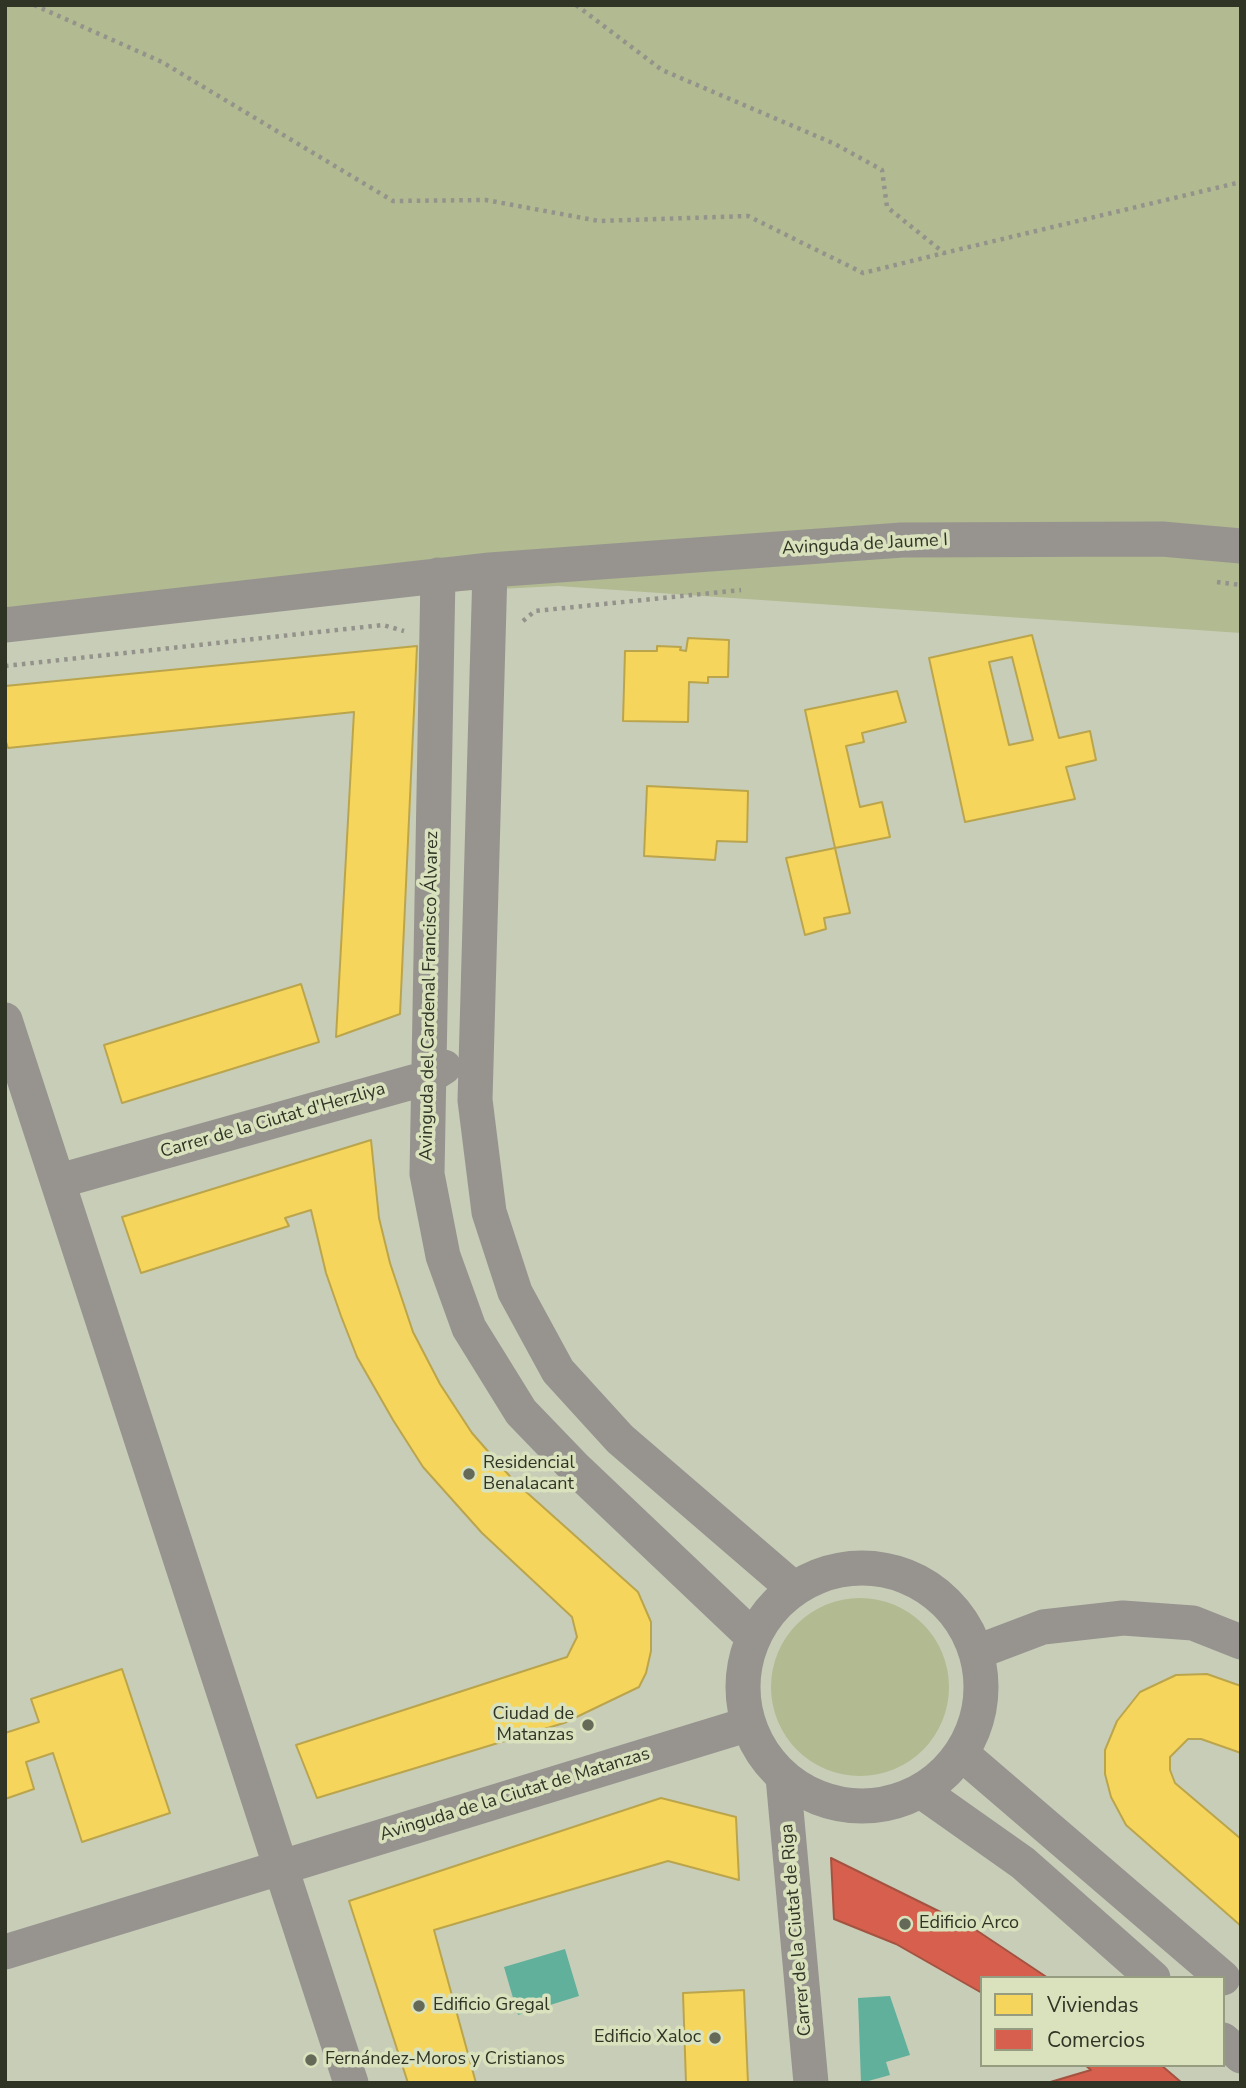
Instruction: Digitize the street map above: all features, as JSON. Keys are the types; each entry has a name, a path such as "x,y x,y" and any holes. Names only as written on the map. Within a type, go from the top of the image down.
{"street":[{"name":"Avinguda de Jaume I","path":"5,625 489,569 902,540 1162,539 1241,546"},
{"path":"489,569 475,1100 489,1212 515,1292 558,1371 620,1438 793,1588"},
{"name":"Avinguda del Cardenal Francisco Álvarez","path":"438,575 427,1174 443,1256 469,1328 521,1412 574,1467 751,1635"},
{"path":"5,1020 60,1181 351,2083"},
{"name":"Carrer de la Ciutat d'Herzliya","path":"60,1181 427,1078 453,1061 476,1041"},
{"path":"858,1567 893,1571 925,1585 952,1608 977,1652 982,1697 962,1754 949,1770 921,1791 892,1803 859,1807 820,1799 783,1777 760,1749 749,1724 742,1689 751,1635 793,1588 820,1574 858,1567"},
{"path":"977,1652 1042,1627 1123,1618 1194,1623 1241,1642"},
{"name":"Avinguda de la Ciutat de Matanzas","path":"5,1952 281,1865 749,1724"},
{"path":"962,1754 1221,1976"},
{"name":"Carrer de la Ciutat de Riga","path":"783,1777 811,2083"},
{"path":"921,1791 1023,1863 1151,1976"},
{"path":"1225,1980 1241,1993"},
{"path":"1225,2042 1241,2056"}],"path":[{"path":"34,5 162,62 393,201 486,200 599,221 748,216 863,273 1241,182"},
{"path":"576,5 662,70 835,144 882,170 887,207 944,253"},
{"path":"1205,580 1241,585"},
{"path":"488,627 519,624 535,611 752,589"},
{"path":"5,666 383,625 410,633 437,631"}],"green space":[{"path":"5,5 1241,5 1241,633 558,586 5,614"},
{"path":"860,1598 894,1604 923,1624 943,1653 949,1687 943,1721 923,1750 894,1770 860,1776 826,1770 797,1750 777,1721 771,1687 777,1653 797,1624 826,1604"}],"water":[{"path":"565,1949 579,1996 518,2015 504,1967"},
{"path":"890,1996 910,2055 886,2062 890,2075 861,2083 858,1998"}],"building: Viviendas":[{"path":"1032,635 1059,738 1090,731 1096,760 1066,767 1075,799 965,822 929,658","holes":["1012,657 1033,740 1009,745 989,662"]},
{"path":"688,638 729,640 728,677 708,677 708,683 689,682 688,722 623,721 625,651 657,651 657,646 681,647 680,650 686,651"},
{"path":"417,646 400,1014 336,1037 354,712 8,748 5,739 5,686"},
{"path":"897,691 906,722 862,733 864,742 846,746 860,807 882,802 890,837 835,848 805,710"},
{"path":"647,786 748,791 747,842 717,841 715,860 644,856"},
{"path":"835,848 850,913 824,918 826,929 805,935 786,858"},
{"path":"301,984 319,1042 122,1103 104,1045"},
{"name":"Residencial Benalacant","path":"371,1140 379,1218 390,1263 413,1332 440,1384 472,1433 514,1481 638,1592 651,1622 651,1651 646,1673 639,1687 564,1723 317,1798 296,1745 567,1657 577,1637 572,1617 482,1533 423,1467 393,1420 357,1357 326,1273 311,1210 285,1218 289,1226 141,1273 122,1217"},
{"path":"122,1669 170,1813 82,1842 53,1753 26,1762 34,1789 5,1799 5,1733 39,1722 31,1699"},
{"path":"1207,1674 1241,1686 1241,1753 1201,1739 1188,1739 1170,1757 1170,1770 1175,1783 1241,1839 1241,1926 1126,1825 1111,1797 1105,1774 1105,1750 1117,1721 1140,1692 1176,1675"},
{"name":"Edificio Gregal","path":"661,1798 736,1817 739,1880 668,1861 434,1930 476,2083 408,2083 349,1901"},
{"name":"Edificio Xaloc","path":"744,1990 748,2083 686,2083 683,1993"}],"building: Comercios":[{"name":"Edificio Arco","path":"831,1858 973,1928 1045,1976 980,1976 980,1992 896,1944 834,1919"},
{"path":"1087,2067 1163,2067 1182,2083 1047,2083 1091,2070"}],"place":[{"name":"Residencial Benalacant","path":"469,1474"},
{"name":"Ciudad de Matanzas","path":"588,1725"},
{"name":"Edificio Arco","path":"905,1924"},
{"name":"Edificio Gregal","path":"419,2006"},
{"name":"Edificio Xaloc","path":"715,2038"},
{"name":"Fernández-Moros y Cristianos","path":"311,2060"}]}
